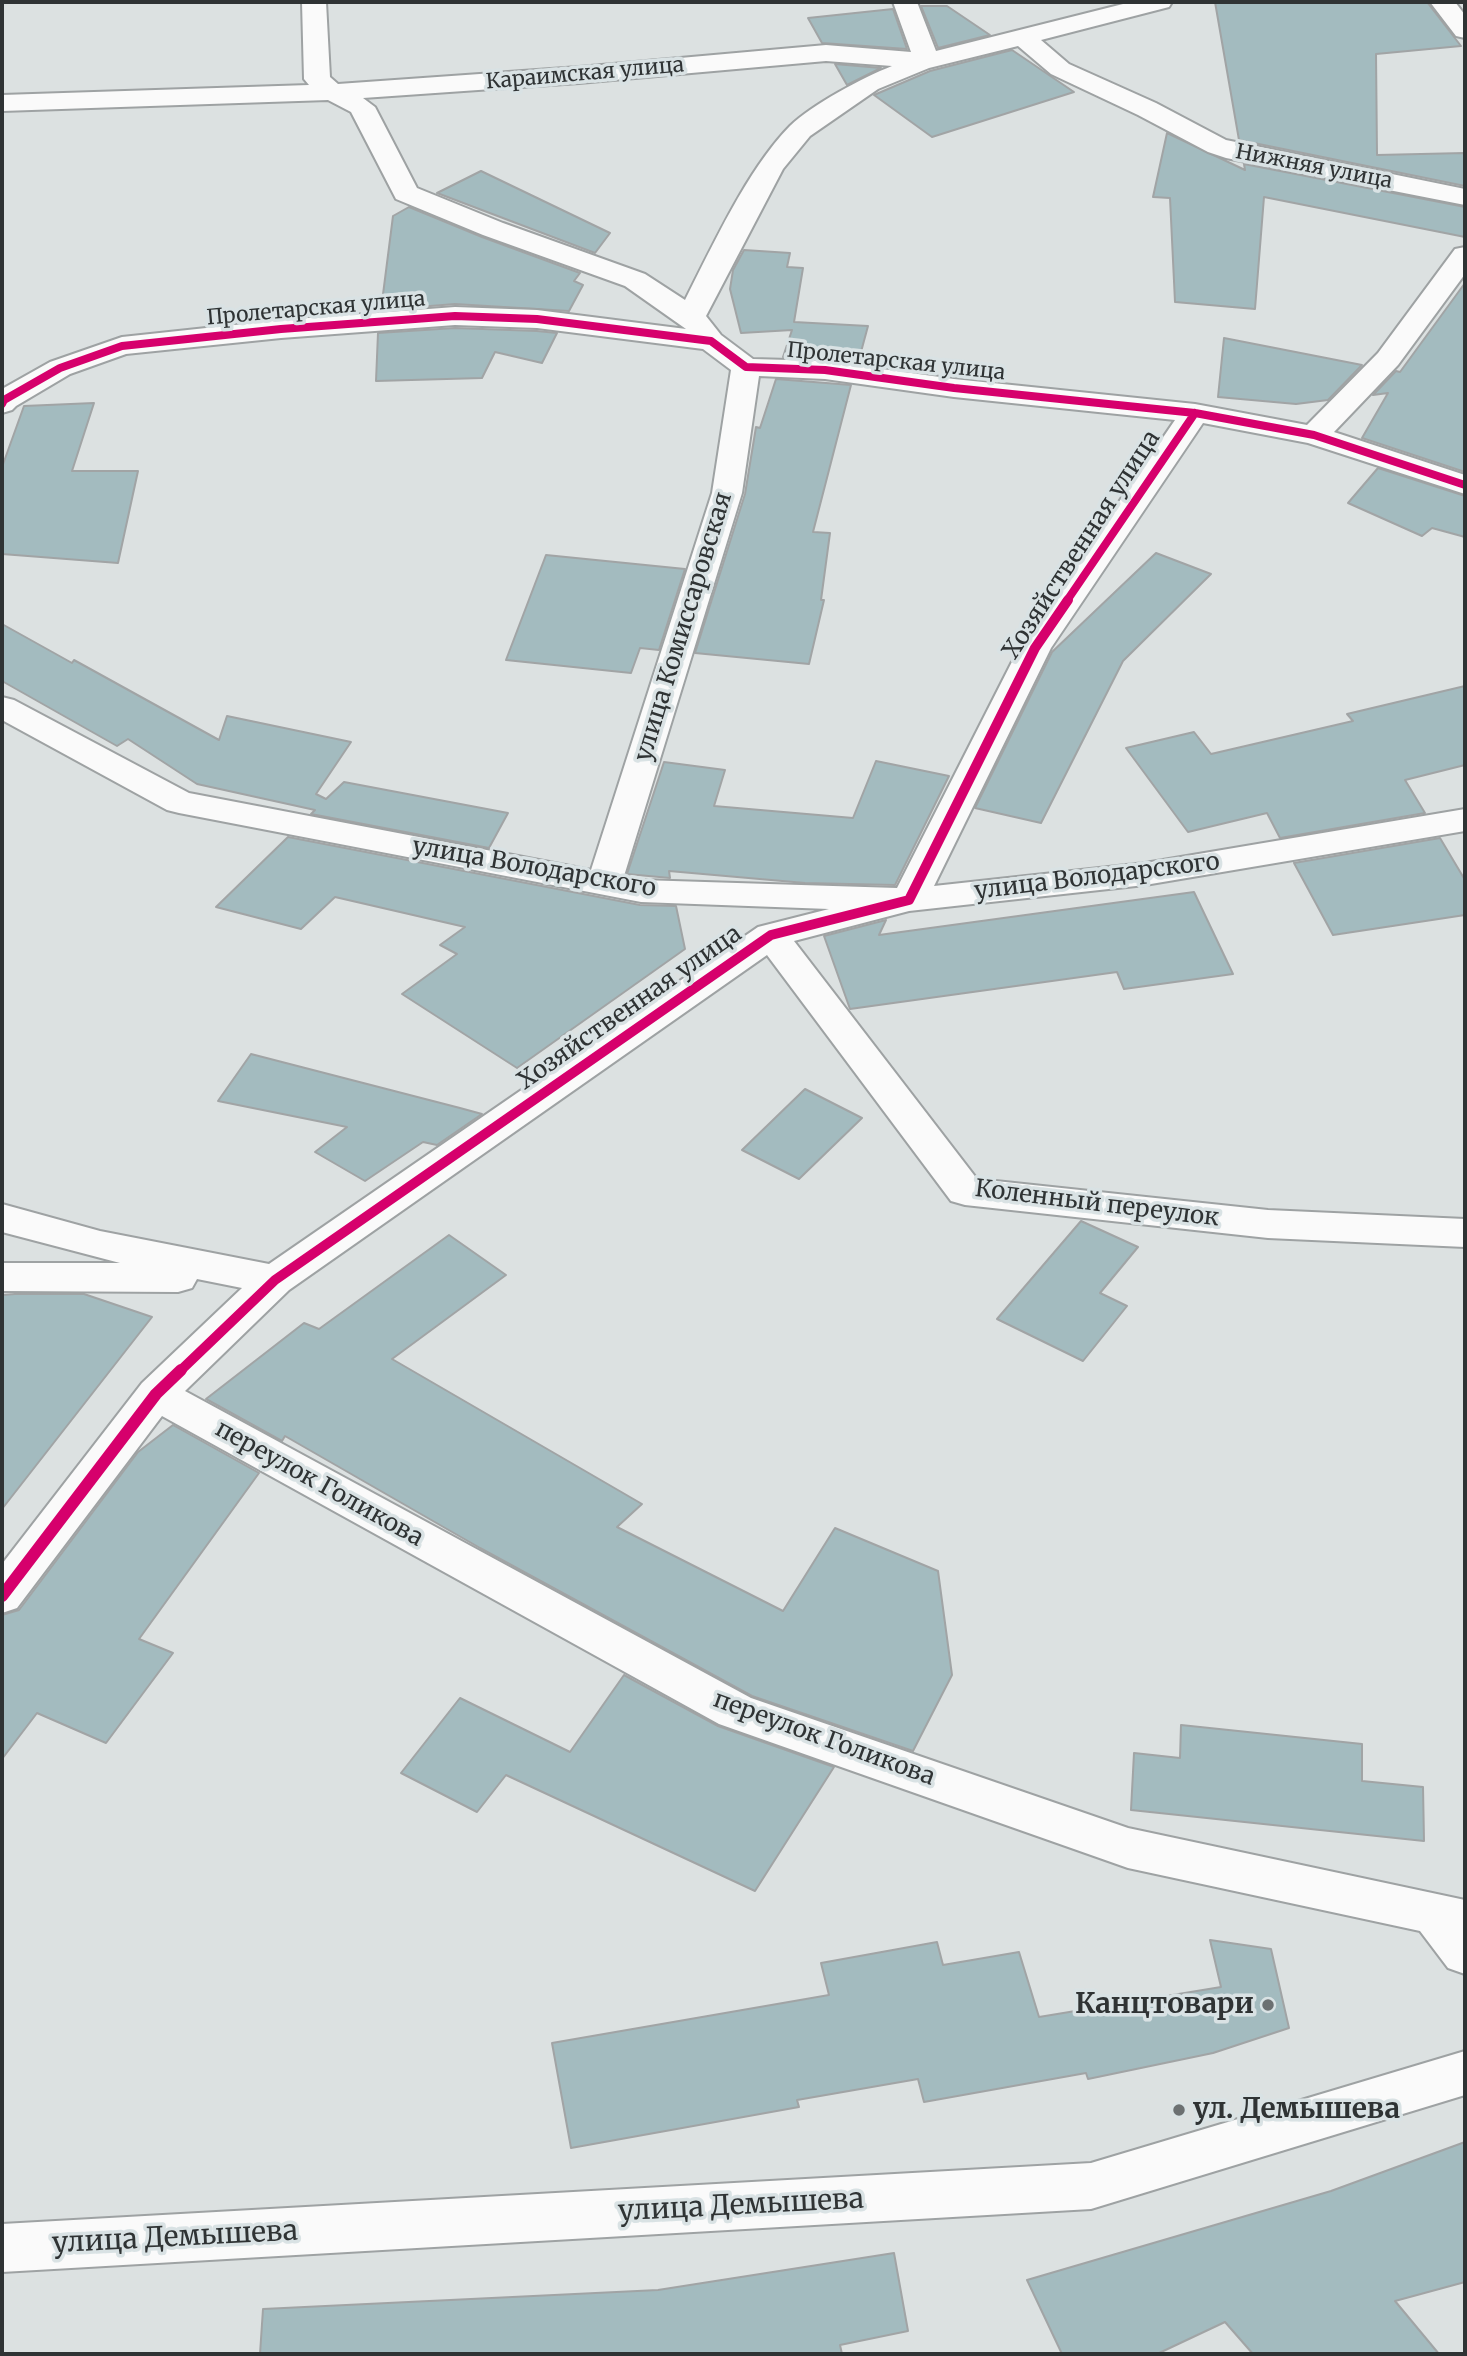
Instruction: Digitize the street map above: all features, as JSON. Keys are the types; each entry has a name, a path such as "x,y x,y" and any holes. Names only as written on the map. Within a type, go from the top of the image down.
{"street":[{"path":"314,2 317,79 332,92 362,107 406,193 493,229 635,280 691,317 711,341"},
{"path":"691,317 771,166 802,130 869,84 927,61 905,2"},
{"name":"Караимская улица","path":"2,103 332,92 579,75 826,53 927,61 1160,2"},
{"path":"1442,2 1465,31"},
{"name":"Нижняя улица","path":"1023,37 1060,69 1147,109 1217,146 1235,152 1465,197"},
{"path":"1314,435 1388,359 1465,255"},
{"name":"Пролетарская улица","path":"2,404 4,400 60,368 122,346 281,330 468,317 537,319 711,341 746,367 825,370 954,388 1195,413 1314,435 1465,485"},
{"name":"улица Комиссаровская","path":"604,883 727,494 746,367"},
{"name":"Хозяйственная улица","path":"2,1596 156,1394 275,1280 771,935 909,900 1035,648 1195,413"},
{"name":"улица Володарского","path":"2,707 179,802 640,891 909,900 1145,874 1465,820"},
{"name":"Коленный переулок","path":"771,935 965,1191 1268,1224 1465,1233"},
{"path":"2,1218 100,1245 275,1280"},
{"path":"2,1277 275,1280"},
{"name":"переулок Голикова","path":"156,1394 735,1711 1128,1848 1450,1917"},
{"path":"1450,1917 1465,1952"},
{"name":"улица Демышева","path":"2,2248 1091,2186 1465,2073"}],"building":[{"path":"1215,2 1427,2 1461,46 1376,54 1377,155 1465,153 1465,186 1239,140"},
{"path":"921,6 947,6 990,35 938,48"},
{"path":"893,9 907,49 822,43 808,18"},
{"path":"1012,50 1074,92 932,137 874,95 930,71"},
{"path":"835,64 881,68 847,85"},
{"path":"1167,133 1245,170 1244,164 1465,207 1465,237 1264,197 1255,309 1175,302 1170,198 1153,197"},
{"path":"481,171 610,233 595,253 437,193"},
{"path":"409,207 580,273 574,281 583,285 569,311 455,304 381,310 393,216"},
{"path":"744,250 790,253 787,267 803,268 794,322 868,326 858,363 783,357 792,330 741,333 730,289 733,270"},
{"path":"1465,283 1465,472 1362,438 1388,393 1373,395 1396,371 1400,372"},
{"path":"455,328 557,333 542,363 495,352 482,378 376,381 378,333"},
{"path":"1224,338 1362,365 1328,400 1296,404 1218,397"},
{"path":"776,379 851,385 813,532 830,533 821,600 824,600 809,664 695,653 745,494 756,427 760,428"},
{"path":"94,403 72,471 138,471 118,563 2,554 2,467 24,406"},
{"path":"1378,468 1465,496 1465,537 1432,528 1422,536 1348,503"},
{"path":"1156,553 1211,574 1123,661 1041,823 975,808 1052,652"},
{"path":"546,555 685,569 659,650 640,648 631,673 506,660"},
{"path":"2,624 72,663 74,660 219,740 227,716 351,742 316,794 326,799 344,782 508,813 489,848 311,814 315,810 197,784 128,739 117,746 2,681"},
{"path":"1465,686 1465,765 1405,780 1425,813 1280,838 1267,813 1188,832 1126,748 1194,732 1211,754 1353,721 1347,714"},
{"path":"876,761 949,776 895,885 805,883 669,871 670,878 627,874 664,762 725,770 714,806 853,818"},
{"path":"288,837 640,905 676,906 685,949 517,1068 402,994 457,954 440,945 465,927 335,897 301,929 216,907"},
{"path":"1440,838 1465,880 1465,915 1333,935 1294,863"},
{"path":"1194,892 1233,974 1124,989 1117,972 850,1009 824,936 886,920 879,935"},
{"path":"251,1054 482,1114 437,1145 423,1142 365,1181 315,1152 347,1127 218,1101"},
{"path":"805,1089 862,1118 799,1179 742,1150"},
{"path":"1081,1221 1138,1247 1100,1293 1127,1306 1083,1361 997,1319"},
{"path":"449,1235 506,1275 392,1359 642,1504 617,1527 783,1611 835,1528 938,1571 952,1675 913,1751 752,1696 480,1548 285,1436 282,1441 206,1399 304,1323 319,1329"},
{"path":"84,1294 152,1317 2,1509 2,1295"},
{"path":"173,1425 259,1473 139,1639 173,1653 106,1743 37,1713 2,1759 2,1615 19,1610 138,1452"},
{"path":"624,1675 718,1726 834,1767 755,1891 506,1775 477,1812 401,1773 460,1698 570,1752"},
{"path":"1181,1725 1362,1744 1362,1781 1423,1787 1424,1841 1131,1810 1134,1753 1180,1758"},
{"path":"1210,1940 1271,1949 1289,2028 1213,2053 1088,2079 1086,2073 924,2102 918,2079 797,2100 799,2107 571,2148 552,2043 829,1995 821,1963 937,1942 943,1965 1019,1952 1039,2017 1221,1987"},
{"path":"1465,2142 1465,2282 1395,2301 1439,2354 1253,2354 1225,2322 1157,2354 1062,2354 1027,2280 1331,2191"},
{"path":"894,2253 908,2331 840,2345 842,2354 260,2354 263,2309 658,2290"}],"cycle path":[{"path":"2,404 4,400 60,368 122,346 281,329 455,316 537,319 711,341 746,367 825,370 954,388 1195,413 1314,435 1465,485"},
{"path":"2,1596 156,1394 275,1280 771,935 909,900 1035,648 1195,413"}],"place":[{"name":"Канцтовари","path":"1268,2005"},
{"name":"ул. Демышева","path":"1179,2110"}]}
